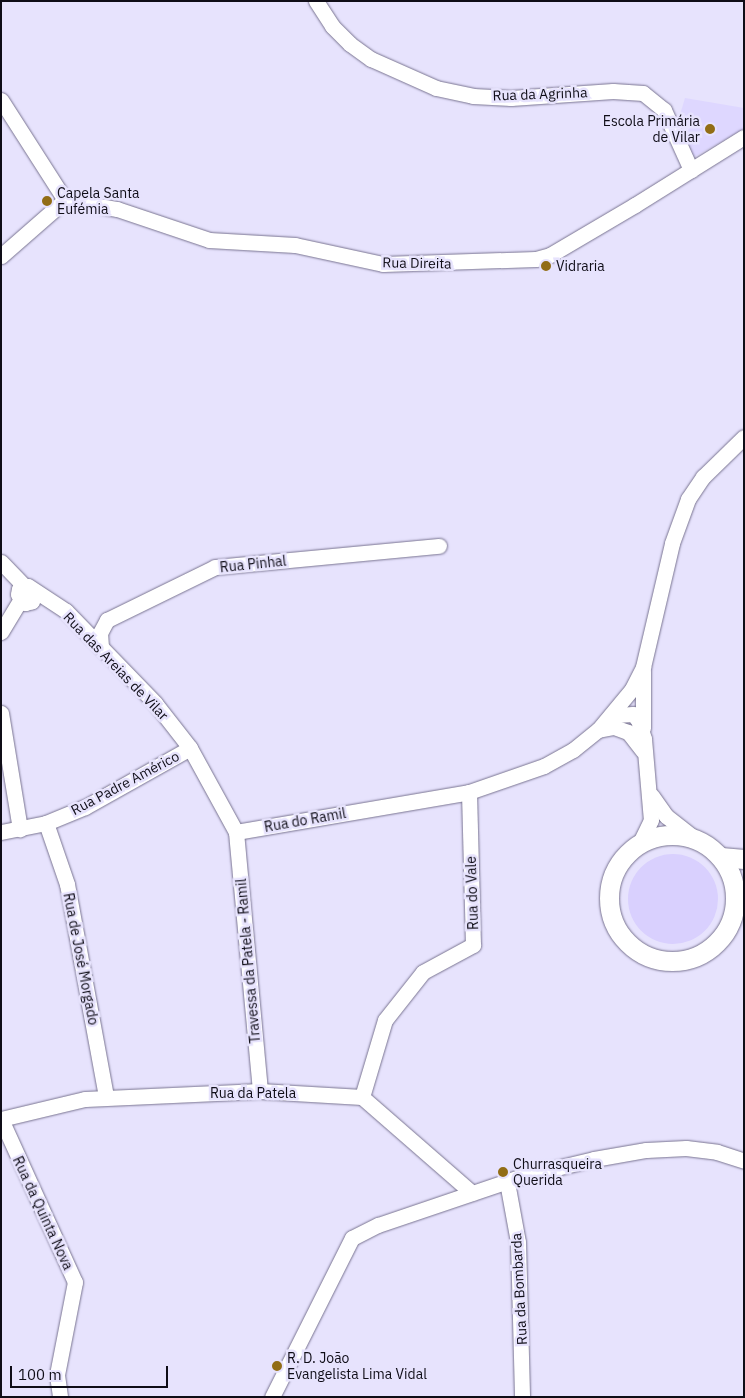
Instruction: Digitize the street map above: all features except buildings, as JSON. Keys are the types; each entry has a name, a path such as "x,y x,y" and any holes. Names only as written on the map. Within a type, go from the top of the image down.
{"main road":[{"path":"658,836 692,837 722,857 730,872 740,900 723,936 697,957 681,961 662,961 643,955 628,944 616,928 610,910 609,890 614,872 625,856 640,843 658,836"},
{"path":"722,857 744,859"}],"street":[{"name":"Rua da Agrinha","path":"316,1 332,26 350,44 371,59 436,88 473,96 511,98 612,91 643,94 664,110 691,170"},
{"path":"1,100 65,200 1,256"},
{"name":"Rua Direita","path":"65,200 117,209 209,240 295,245 392,264 454,264 544,258 744,138"},
{"path":"640,843 652,820 652,796 644,745 643,667 672,543 688,498 703,477 744,437"},
{"name":"Rua Pinhal","path":"101,647 100,633 107,620 215,568 440,546"},
{"name":"Rua das Areias de Vilar","path":"1,562 26,593 66,611 155,703 190,748"},
{"path":"1,632 26,593"},
{"name":"Rua do Ramil","path":"236,832 469,792 544,766 574,750 598,730 632,689 643,667"},
{"path":"1,713 20,829"},
{"path":"598,730 614,727 628,732 644,745"},
{"path":"190,748 236,832"},
{"name":"Rua Padre Américo","path":"1,832 46,823 85,807 190,748"},
{"name":"Rua do Vale","path":"362,1096 384,1020 423,972 473,945 469,792"},
{"path":"652,796 666,816 692,837"},
{"name":"Rua de José Morgado","path":"46,823 69,893 106,1098"},
{"name":"Travessa da Patela - Ramil","path":"236,832 260,1091"},
{"name":"Rua da Patela","path":"1,1119 85,1099 260,1091 362,1096"},
{"path":"362,1096 472,1193"},
{"name":"Rua da Quinta Nova","path":"1,1119 75,1282 57,1375 60,1397"},
{"path":"272,1397 341,1253 352,1238 472,1193 594,1158 646,1150 686,1148 717,1152 744,1161"},
{"name":"Rua da Bombarda","path":"507,1182 518,1242 522,1397"}],"shaded area":[{"name":"Escola Primária de Vilar","path":"685,98 744,108 744,129 692,158 676,128"},
{"path":"673,854 682,855 698,862 710,874 717,890 717,908 710,924 698,936 682,943 673,944 664,943 648,936 636,924 629,908 628,899 629,890 636,874 648,862 664,855"}],"place":[{"name":"Escola Primária de Vilar","path":"710,129"},
{"name":"Capela Santa Eufémia","path":"47,201"},
{"name":"Vidraria","path":"546,266"},
{"name":"Churrasqueira Querida","path":"503,1172"},
{"name":"R. D. João Evangelista Lima Vidal","path":"277,1366"}]}
